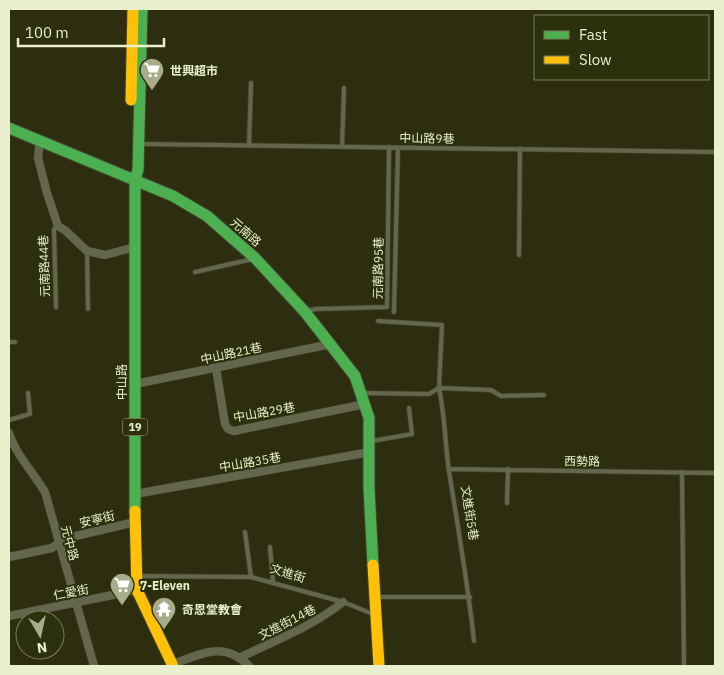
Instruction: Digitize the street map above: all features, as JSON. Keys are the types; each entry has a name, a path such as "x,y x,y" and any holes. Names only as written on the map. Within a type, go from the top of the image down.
{"main road":[{"name":"中山路","path":"133,9 130,169 135,179"},
{"name":"中山路","path":"142,9 138,170 135,179 135,522 137,590 173,665"},
{"name":"元南路","path":"9,128 173,196 207,216 255,258 305,312 355,376 369,418 370,447"},
{"path":"370,447 374,597 379,666"}],"street":[{"name":"元南路44巷","path":"40,140 38,158 46,193 58,226 87,251"},
{"path":"87,251 105,255 135,247"},
{"name":"中山路21巷","path":"135,384 331,344"},
{"name":"中山路29巷","path":"216,368 225,424 228,429 234,430 364,399"},
{"name":"元中路","path":"9,433 14,448 45,492 94,666"},
{"name":"中山路35巷","path":"135,494 370,447"},
{"name":"安寧街","path":"9,558 52,548 63,539 135,522"},
{"name":"仁愛街","path":"9,616 137,590"},
{"name":"文進街14巷","path":"240,658 303,627 332,611 343,602"},
{"path":"173,665 212,650 225,651 240,658 249,666"}],"lane":[{"path":"249,146 251,83"},
{"path":"342,147 344,88"},
{"name":"中山路9巷","path":"139,144 715,152"},
{"name":"元南路95巷","path":"305,312 316,309 387,307 390,148"},
{"path":"394,312 398,148"},
{"path":"519,256 520,149"},
{"name":"元南路44巷","path":"56,307 54,229 58,226"},
{"path":"87,251 88,308"},
{"path":"195,272 255,258"},
{"name":"文進街5巷","path":"378,321 442,325 439,388 443,405 449,469 470,598 474,641"},
{"path":"9,342 15,342"},
{"path":"364,399 429,394 439,388 490,390 501,396 544,395"},
{"path":"9,420 30,414 28,393"},
{"path":"370,447 412,434 409,408"},
{"name":"西勢路","path":"449,469 715,473"},
{"path":"507,502 508,469"},
{"path":"682,472 684,666"},
{"path":"245,532 251,577"},
{"path":"270,547 273,582"},
{"name":"文進街","path":"137,576 251,577 343,602 375,615"},
{"path":"374,597 470,598"}],"traffic: fast":[{"path":"135,511 135,179 138,170 142,9"},
{"path":"9,128 173,196 207,216 255,258 305,312 355,376 369,418 369,488 373,565"}],"traffic: slow":[{"path":"131,100 133,9"},
{"path":"135,511 137,590 173,666"},
{"path":"373,565 379,666"}],"place":[{"name":"世興超市","path":"152,91"},
{"name":"7-Eleven","path":"122,606"},
{"name":"奇恩堂教會","path":"164,630"}]}
